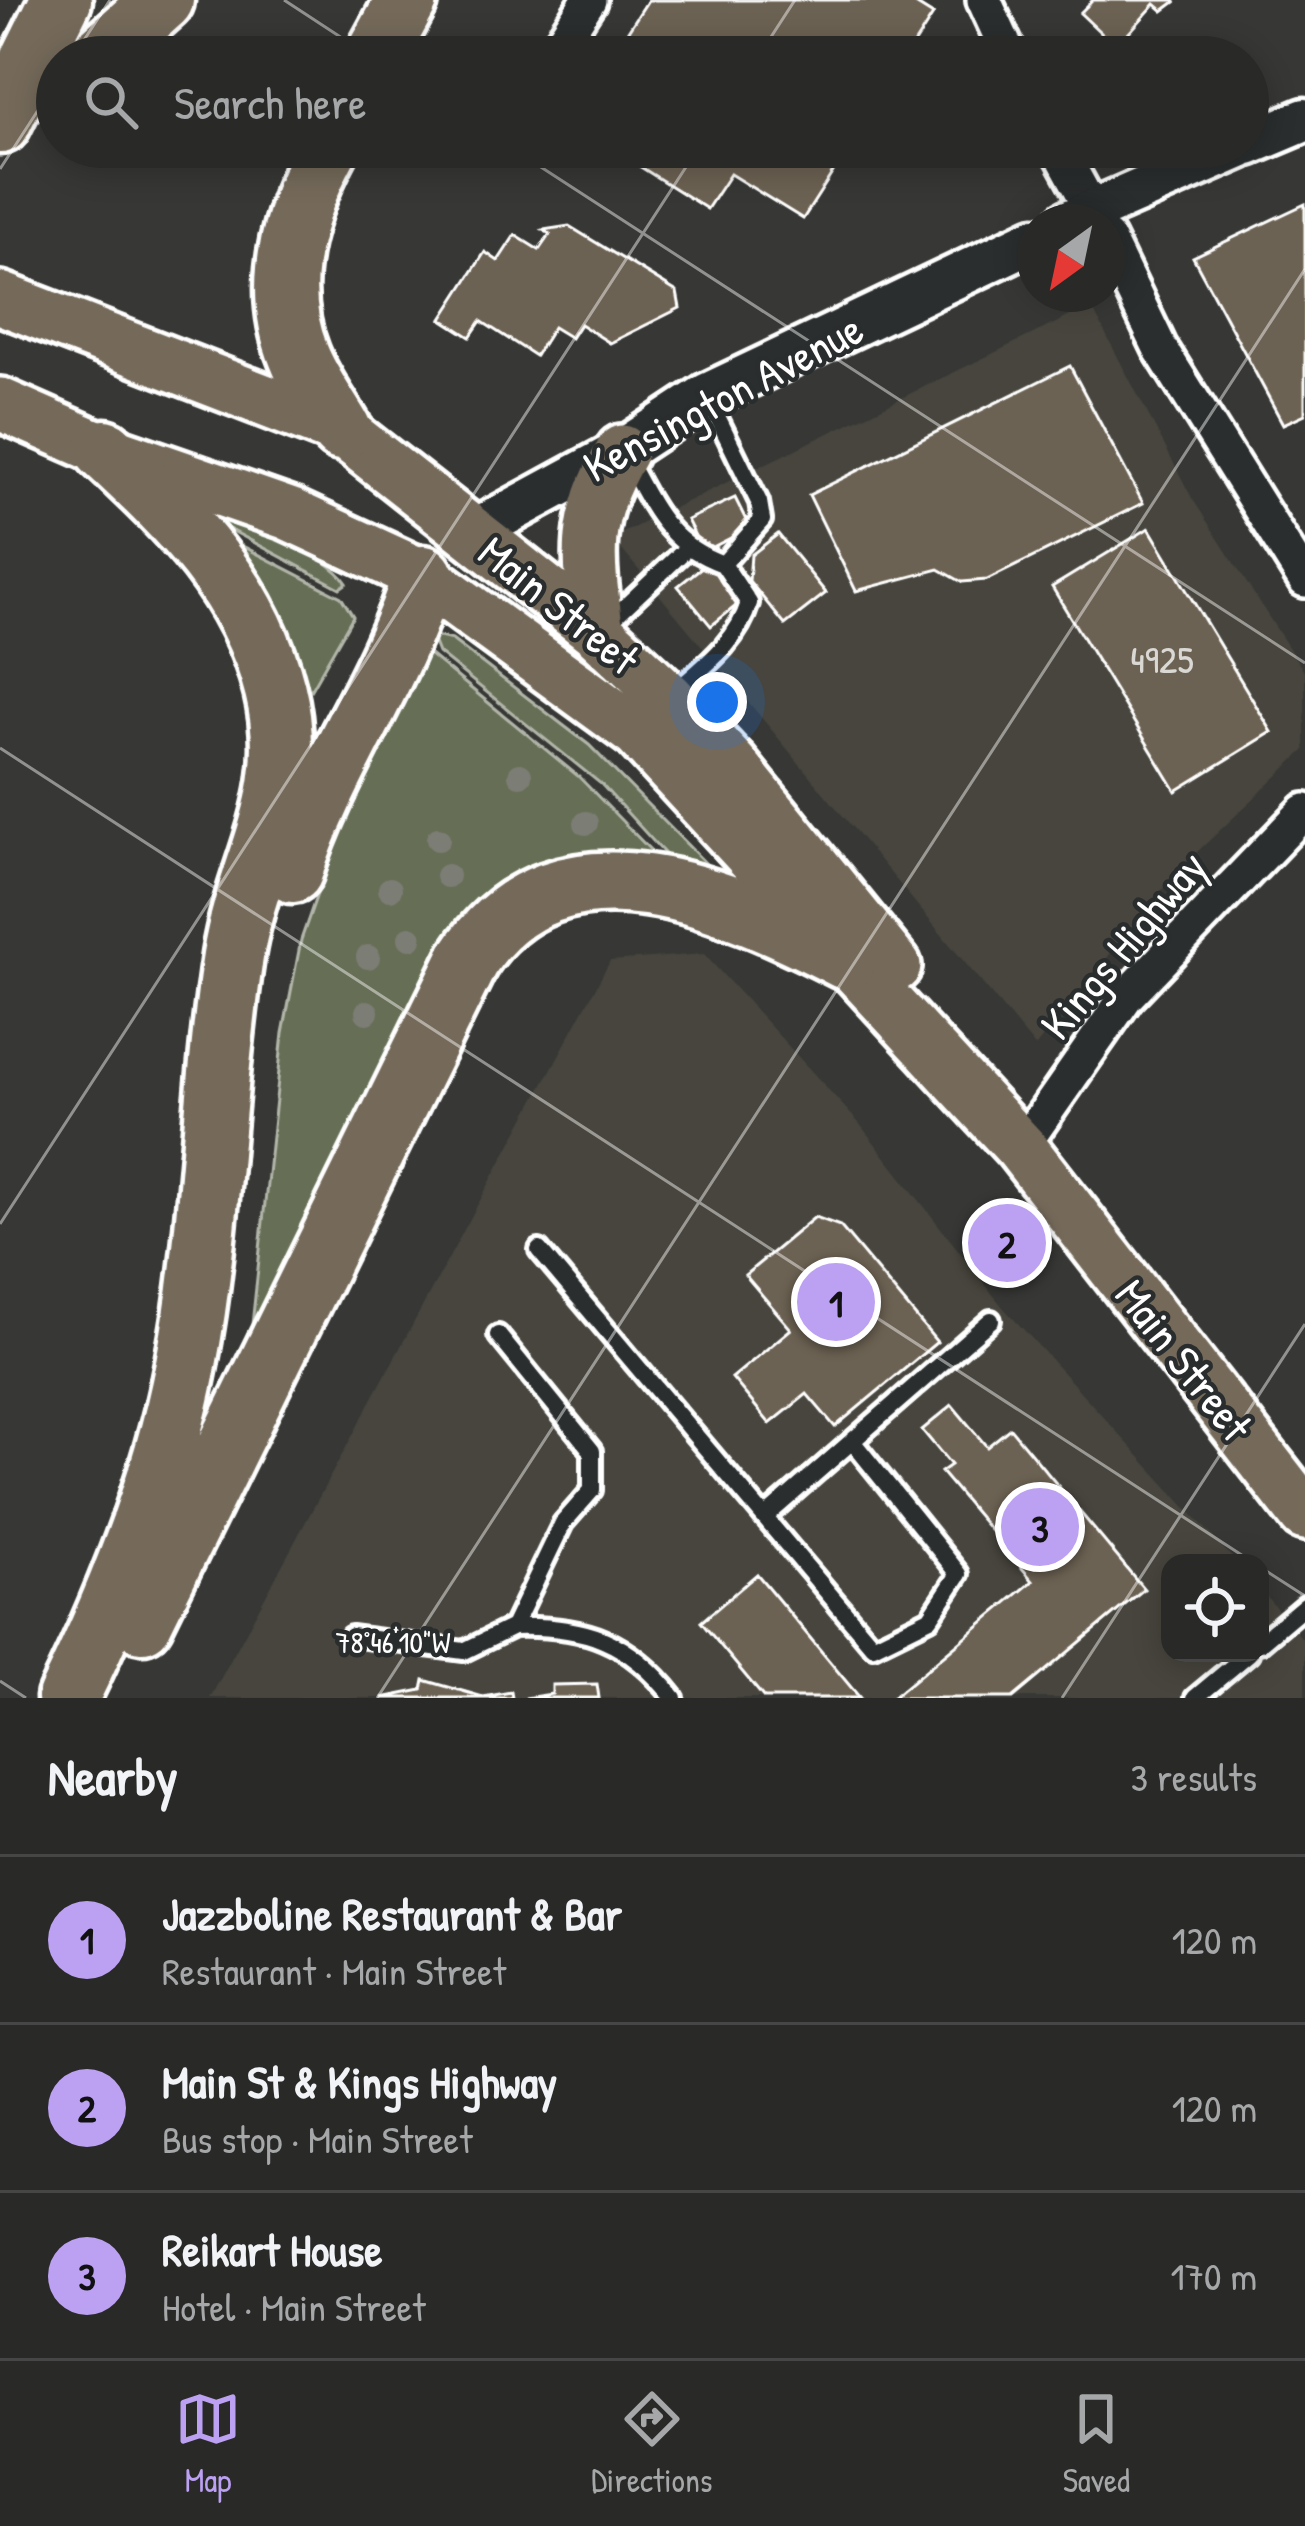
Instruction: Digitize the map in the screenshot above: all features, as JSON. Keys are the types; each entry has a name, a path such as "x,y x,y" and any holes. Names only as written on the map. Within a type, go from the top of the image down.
{"highway":[{"path":"43,36 61,0"},
{"path":"123,36 163,0"},
{"path":"387,36 406,0"},
{"path":"0,122 36,50"},
{"path":"0,171 36,126"},
{"path":"319,168 289,239 286,290 298,354 341,430"},
{"path":"104,450 179,519 231,580 262,643 277,697 281,801"},
{"path":"68,1698 131,1556 186,1366 234,949 281,801 379,617 423,576"},
{"path":"148,1610 197,1460 228,1324 260,974 299,850 359,716 405,634 423,576"},
{"path":"104,1698 468,960 501,922 573,886 616,880 665,887 733,907 846,959"}],"main road":[{"name":"Main Street","path":"13,303 341,430 598,632 669,698 954,1031 1021,1148"},
{"name":"Main Street","path":"0,404 104,450 289,514 423,576 638,733 1021,1148 1305,1514"},
{"path":"598,632 590,529 596,497 622,451"},
{"path":"169,472 314,500 438,541 471,533"},
{"name":"Kensington Avenue","path":"423,576 471,533"},
{"path":"423,576 461,578 616,682 669,698"}],"street":[{"path":"566,36 589,0"},
{"path":"984,0 1000,36"},
{"path":"1269,135 1305,120"},
{"path":"1067,168 1084,204"},
{"path":"1125,206 1199,168"},
{"name":"Kensington Avenue","path":"471,533 622,451 707,395 1017,247"},
{"path":"1125,284 1305,580"},
{"name":"Kings Highway","path":"1021,1148 1126,997 1305,811"}],"lane":[{"path":"707,395 759,502 762,520 723,564"},
{"path":"622,451 656,514 686,549 723,564 749,603 729,642 669,698"},
{"path":"598,632 686,549"},
{"path":"539,1250 873,1646 930,1618 958,1574 852,1441"},
{"path":"765,1517 991,1321"},
{"path":"498,1335 592,1451 592,1490 563,1523 513,1627"},
{"path":"1269,1635 1305,1605"},
{"path":"351,1636 464,1651 513,1627 567,1625 645,1660 674,1698"},
{"path":"1196,1698 1238,1662"}],"shaded area":[{"path":"1079,312 1094,312 1192,498 1305,673 1305,750 1178,870 1035,1047 612,538"},
{"path":"704,954 859,1123 1002,1306 1229,1554 1161,1554 1161,1662 1269,1662 1269,1600 1305,1642 1305,1698 210,1698 610,961"}],"green space":[{"path":"181,497 296,545 347,583 340,588 210,519"},
{"path":"202,525 341,597 353,616 306,698"},
{"path":"431,635 452,640 589,745 718,876 685,876 601,784 438,653"},
{"path":"414,652 429,654 578,776 664,864 557,874 247,1372 283,1033 301,940 347,808"}],"building":[{"path":"648,0 909,0 933,15 920,36 625,36"},
{"path":"1093,0 1175,2 1163,11 1155,4 1126,36 1104,36 1080,13"},
{"path":"642,168 836,168 803,219 730,174 707,209"},
{"path":"1305,204 1305,414 1283,424 1193,257"},
{"path":"569,226 677,292 680,308 610,343 580,324 571,338 553,327 535,356 481,321 470,337 442,319 485,252 498,261 515,235 539,250 550,234 543,230"},
{"path":"1070,366 1143,503 987,580 962,582 939,569 856,591 809,495"},
{"path":"735,498 750,528 703,552 687,520"},
{"path":"1149,528 1272,732 1176,791 1052,587"},
{"path":"778,534 826,593 785,625 749,581 751,555"},
{"path":"708,562 741,602 711,626 678,586"},
{"path":"815,1217 840,1226 937,1342 835,1427 807,1394 770,1424 732,1378 791,1329 745,1275"},
{"path":"952,1405 987,1447 1010,1428 1144,1589 1013,1698 892,1698 1033,1581 941,1472 951,1465 922,1430"},
{"path":"757,1574 860,1698 764,1698 701,1622"},
{"path":"424,1680 483,1697 511,1692 512,1698 382,1698 422,1690"},
{"path":"597,1684 599,1698 525,1698 552,1694 552,1685"}],"place":[{"name":"Main St & Kings Highway","path":"1007,1243"},
{"name":"Jazzboline Restaurant & Bar","path":"836,1302"},
{"name":"Reikart House","path":"1040,1527"}]}
